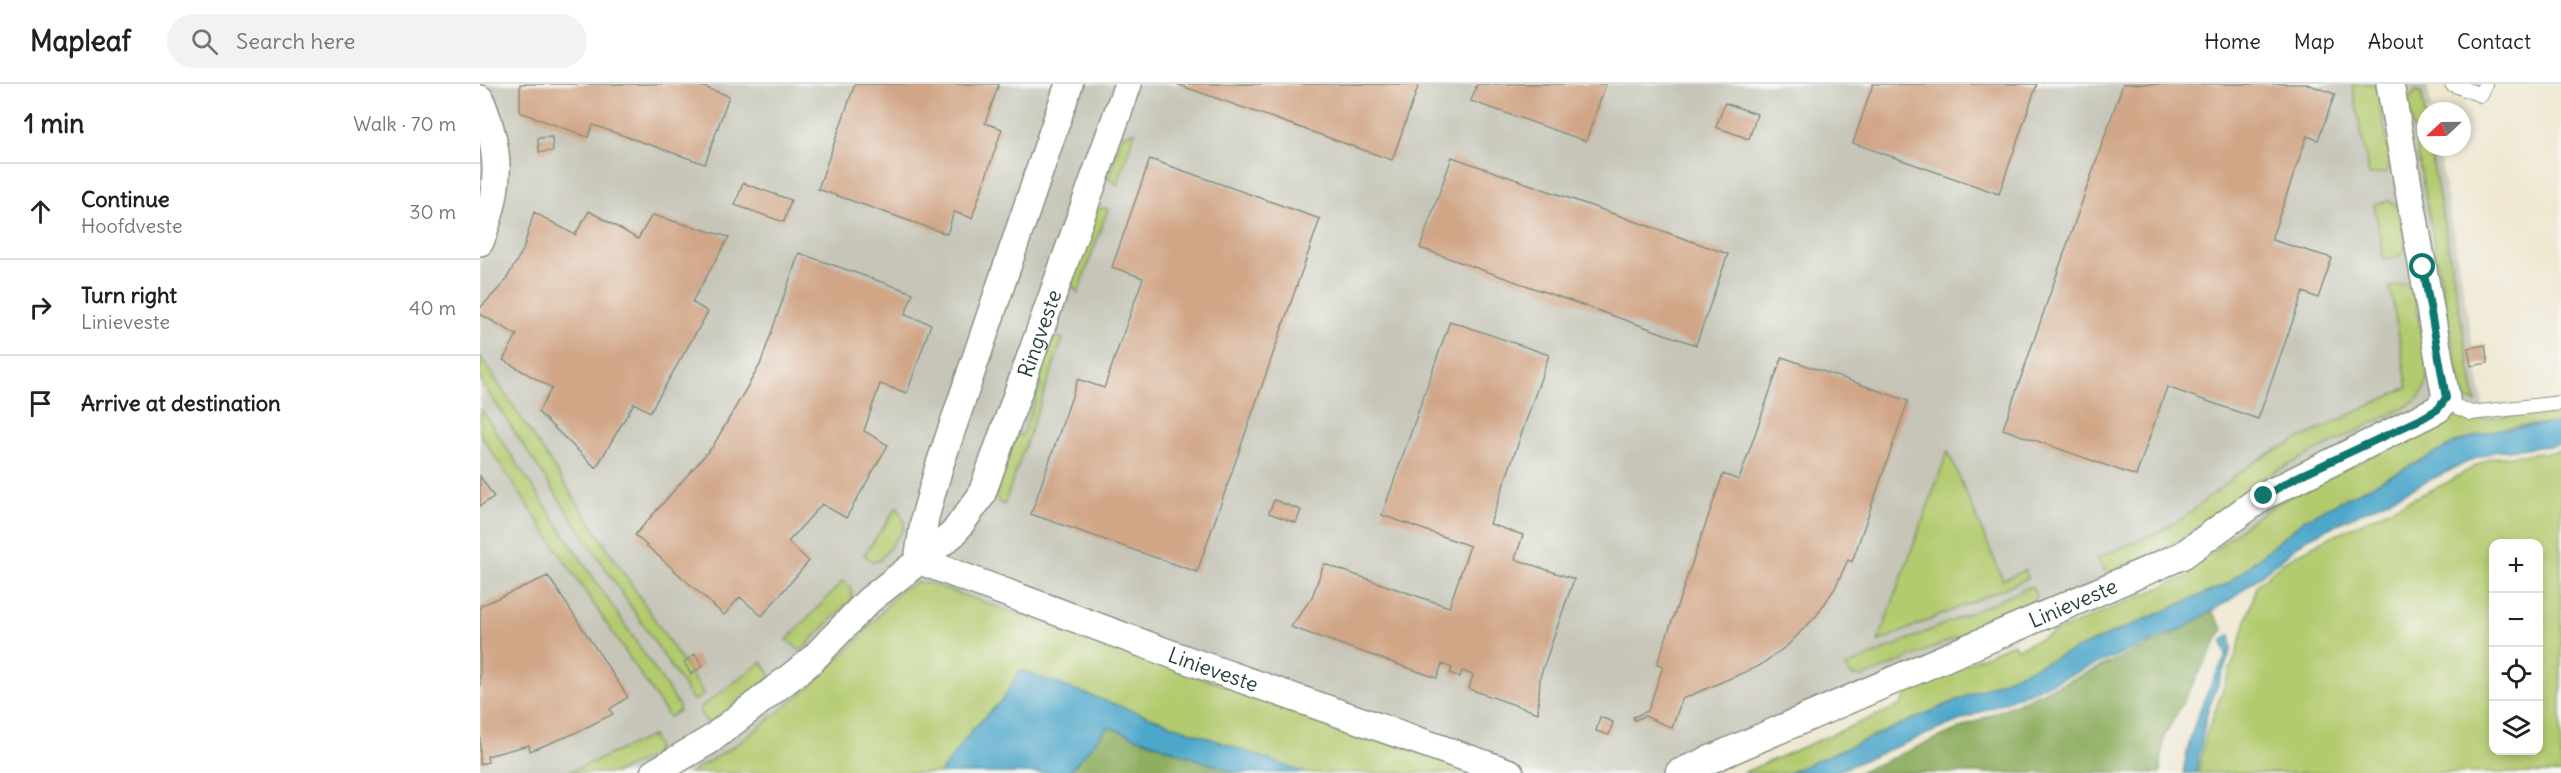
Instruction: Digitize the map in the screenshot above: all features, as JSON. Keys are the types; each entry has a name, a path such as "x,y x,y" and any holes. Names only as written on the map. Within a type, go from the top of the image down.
{"street":[{"path":"918,560 925,517 939,467 1069,84"},
{"name":"Ringveste","path":"654,773 710,740 811,661 868,601 953,534 981,496 1128,84"},
{"path":"2390,84 2446,398"},
{"path":"480,99 488,119 497,163 493,208 480,242"},
{"name":"Linieveste","path":"1679,773 2183,555 2264,496 2297,477 2421,419 2438,409 2446,398"},
{"name":"Linieveste","path":"918,560 1190,661 1510,773"}],"lane":[{"path":"2452,84 2483,89 2493,102"},
{"path":"2446,398 2457,407 2471,413 2561,404"}],"shaded area":[{"path":"480,84 2427,84 2430,102 2417,102 2417,156 2440,156 2487,427 1711,773 1439,773 1018,622 853,773 480,773"}],"green space":[{"path":"2352,84 2376,84 2391,162 2386,172 2369,175"},
{"path":"2416,91 2421,92 2423,102 2417,102 2417,150 2408,101"},
{"path":"1135,131 1117,185 1109,178 1121,136"},
{"path":"2418,156 2432,156 2476,403 2464,396 2461,390"},
{"path":"2389,201 2398,207 2406,246 2400,256 2384,259 2374,204"},
{"path":"1108,209 1078,293 1071,285 1097,210"},
{"path":"2405,284 2414,292 2428,371 2426,386 2419,397 2411,404 2258,480 2177,542 2110,572 2104,570 2097,558 2164,529 2186,516 2241,471 2268,454 2408,387 2390,287"},
{"path":"1054,337 1063,339 1004,505 998,501 996,494 1017,434 1022,436 1041,384 1035,381 1049,341"},
{"path":"480,356 704,694 696,700 693,700 480,380"},
{"path":"480,408 679,706 679,711 669,717 480,434"},
{"path":"2561,409 2561,423 2497,430 2427,458 2391,476 2288,539 2227,584 1788,773 1742,773 1901,705 1909,689 2014,643 2016,649 2190,575 2187,568 2214,551 2255,517 2302,489 2456,416 2472,420"},
{"path":"1948,451 2003,580 2025,570 2028,578 1878,642"},
{"path":"2561,451 2561,773 2198,773 2206,735 2237,651 2257,585 2283,562 2324,540 2444,484 2490,458"},
{"path":"897,507 905,522 903,530 880,560 873,562 864,555"},
{"path":"843,581 851,588 852,598 804,648 799,650 787,640"},
{"path":"918,582 928,583 1476,773 1306,773 1020,671 1003,699 971,731 940,773 690,773 742,741 809,688 860,638 900,590"},
{"path":"2032,586 2036,596 2031,606 1864,677 1852,676 1845,667"},
{"path":"2212,611 2223,629 2164,737 2160,773 1858,773 2168,637"},
{"path":"762,662 770,674 768,680 708,724 700,713 701,707"},
{"path":"1108,727 1236,773 1068,773"},
{"path":"652,736 657,747 653,756 616,773 567,773"}],"water":[{"path":"2561,423 2561,445 2496,451 2476,458 2306,539 2233,598 2184,628 1833,773 1788,773 2227,584 2305,519 2459,441 2500,429"},
{"path":"2230,635 2232,648 2207,713 2196,773 2183,773 2199,713 2226,656 2222,641"},
{"path":"1020,670 1306,773 1236,773 1108,727 1068,773 940,773 971,731 1003,699"}],"building":[{"path":"520,84 695,84 729,96 705,164 593,125 588,137 520,112"},
{"path":"855,84 999,84 985,123 1002,129 972,218 954,212 947,234 818,189"},
{"path":"1176,84 1419,84 1392,160"},
{"path":"1477,84 1606,84 1586,141 1471,101"},
{"path":"1873,84 2037,84 1999,194 1853,143"},
{"path":"2123,84 2307,84 2335,94 2318,140 2307,136 2272,237 2272,240 2332,258 2318,298 2303,292 2258,419 2167,387 2136,476 2003,429"},
{"path":"1725,103 1757,114 1749,139 1716,127"},
{"path":"552,137 553,151 539,152 538,138"},
{"path":"1452,157 1728,254 1696,345 1420,248"},
{"path":"1150,159 1320,219 1197,572 1031,514 1078,379 1104,388 1143,278 1112,267"},
{"path":"743,183 791,200 784,222 735,205"},
{"path":"589,211 638,239 652,215 729,237 692,302 708,312 650,412 634,403 596,468 538,412 552,388 503,360 517,335 480,314 480,308 504,283 523,250 534,212 575,235"},
{"path":"799,253 913,293 905,315 931,324 907,393 880,384 864,431 888,445 846,518 822,504 788,542 809,561 762,616 740,597 724,615 635,535 713,446 760,365"},
{"path":"1450,321 1549,355 1490,524 1523,535 1515,559 1574,579 1540,677 1538,713 1469,689 1473,675 1462,671 1460,677 1450,673 1452,668 1442,664 1437,678 1291,627 1312,597 1324,564 1449,607 1470,546 1382,515"},
{"path":"2485,345 2488,363 2471,366 2468,348"},
{"path":"1782,357 1908,401 1852,562 1848,560 1835,588 1817,615 1788,645 1759,666 1682,699 1672,728 1645,716 1634,720 1633,717 1648,711 1663,666 1657,664 1723,474 1739,480"},
{"path":"480,476 494,497 480,506"},
{"path":"1274,500 1301,510 1296,523 1269,513"},
{"path":"548,576 628,697 610,709 613,714 573,734 530,751 529,745 487,756 488,762 480,764 480,606"},
{"path":"695,654 703,666 691,674 684,662"},
{"path":"1600,717 1613,722 1609,735 1596,731"}],"route":[{"path":"2264,496 2297,477 2421,419 2438,409 2446,398 2423,267"}]}
